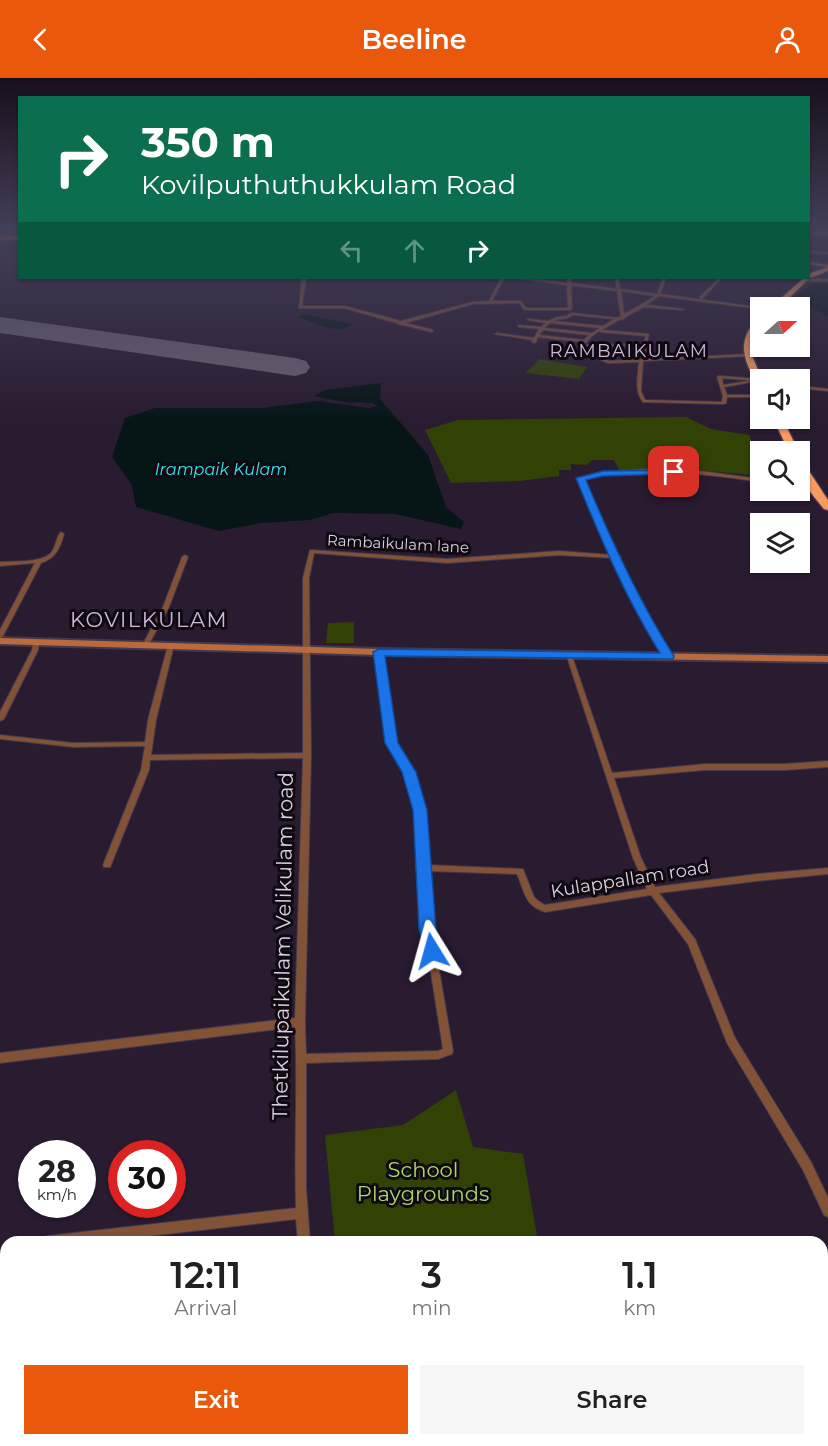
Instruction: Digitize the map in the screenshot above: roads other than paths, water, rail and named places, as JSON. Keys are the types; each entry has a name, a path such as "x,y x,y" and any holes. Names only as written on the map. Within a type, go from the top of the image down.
{"highway":[{"path":"750,331 746,340 755,369"},
{"path":"810,482 828,507"}],"street":[{"path":"302,294 300,307 344,307 432,331"},
{"path":"490,302 494,294"},
{"path":"569,294 572,314"},
{"path":"620,294 623,318"},
{"path":"580,346 583,341 599,330 645,306 659,294"},
{"path":"667,294 750,306"},
{"path":"701,298 705,294"},
{"path":"398,323 473,303 522,302 524,308 528,309 570,309"},
{"path":"645,306 682,309"},
{"path":"535,339 550,322 557,318 569,318 572,314 623,318"},
{"path":"529,320 605,327"},
{"path":"519,326 593,334"},
{"path":"599,330 648,335 644,345 649,360"},
{"path":"497,334 535,339 583,341"},
{"path":"580,346 644,345"},
{"path":"580,346 583,353 605,362 749,355"},
{"path":"640,360 639,391 642,400 724,403 726,396 719,376 750,381"},
{"path":"722,386 750,383"},
{"path":"810,388 828,390"},
{"path":"726,396 750,396"},
{"path":"668,656 653,632 618,557 597,519 580,478 603,474 674,472 750,479"},
{"path":"0,636 39,562 55,553 61,534"},
{"name":"Rambaikulam lane","path":"306,650 306,578 312,551 447,561 559,553 618,557"},
{"path":"146,644 166,607 185,557"},
{"path":"0,564 42,561"},
{"path":"0,641 379,652 828,659"},
{"path":"0,718 35,650 36,642"},
{"path":"107,865 136,795 148,758 154,711 171,645"},
{"name":"Thetkilupaikulam Velikulam road","path":"303,1236 301,1213 303,1059 300,1022 307,755 306,650"},
{"path":"303,1059 438,1055 448,1051 428,929 420,810 409,772 391,743 379,652"},
{"path":"569,654 637,858 652,890 692,942 731,1040 807,1166 828,1212"},
{"path":"0,737 73,745 148,744"},
{"path":"148,758 307,755"},
{"path":"609,776 705,768 828,764"},
{"name":"Kulappallam road","path":"425,868 520,871 526,882 530,900 536,906 545,909 652,890 750,877 828,871"},
{"path":"0,1058 300,1022"},
{"path":"100,1236 301,1213"}],"water":[{"path":"799,294 828,294 828,316 810,307 810,297 796,297"},
{"path":"303,314 352,324 345,328 332,329 297,317"},
{"name":"Irampaik Kulam","path":"381,383 380,399 428,455 446,507 464,522 461,529 395,514 333,513 310,520 261,523 219,531 136,507 132,485 112,457 125,418 155,408 263,408 318,401 368,408 378,406 372,403 344,402 314,396 325,390"}],"district":[{"name":"RAMBAIKULAM","path":"629,351"},
{"name":"KOVILKULAM","path":"149,620"}],"park label":[{"name":"School Playgrounds","path":"423,1182"}]}
